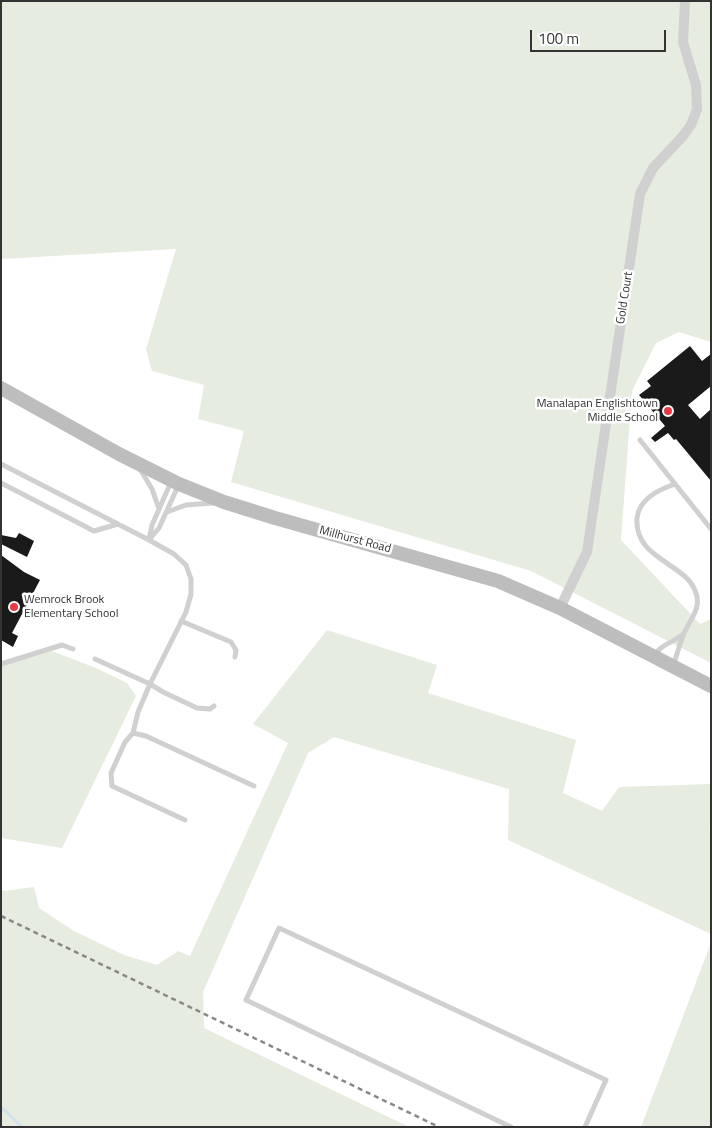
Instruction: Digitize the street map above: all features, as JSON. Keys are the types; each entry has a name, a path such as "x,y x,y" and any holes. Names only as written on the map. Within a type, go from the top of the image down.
{"street":[{"name":"Gold Court","path":"560,608 587,552 640,194 653,168 683,136 691,125 697,110 696,85 684,42 685,1"},
{"name":"Millhurst Road","path":"1,388 137,464 175,482 224,502 275,518 498,581 560,608 711,686"}],"lane":[{"path":"640,440 711,529"},
{"path":"1,464 149,540 174,554 186,565 191,579 191,594 181,621 138,712 133,733 125,742 111,773 112,786 185,820"},
{"path":"137,464 152,489 159,509"},
{"path":"149,540 152,525 159,509 175,482"},
{"path":"149,540 160,528 167,512 175,482"},
{"path":"1,483 94,531 118,524"},
{"path":"673,666 683,635 696,614 697,594 691,582 642,542 637,527 638,510 648,498 675,484"},
{"path":"167,512 186,505 224,502"},
{"path":"181,621 231,642 236,650 235,657"},
{"path":"654,656 662,646 683,635"},
{"path":"1,664 62,645 73,649"},
{"path":"95,659 197,708 210,709 214,706"},
{"path":"133,733 146,736 254,786"},
{"path":"511,1127 246,1000 279,928 606,1080 585,1127"}],"shaded area":[{"path":"1,1 711,1 711,342 679,332 656,343 632,391 621,540 700,624 711,619 711,663 531,571 231,482 244,431 198,419 204,385 152,371 146,349 176,249 1,259"},
{"path":"327,630 437,665 428,693 576,740 563,793 602,811 619,787 711,784 711,829 709,830 711,832 711,934 508,840 509,789 334,737 308,753 203,992 204,1028 409,1127 1,1127 1,889 4,891 34,887 39,908 74,931 124,955 157,965 178,951 190,956 288,743 253,724"},
{"path":"52,651 96,668 127,683 136,696 62,848 1,838 1,665"},
{"path":"711,942 711,1127 641,1127 709,948"}],"building":[{"name":"Manalapan Englishtown Middle School","path":"690,346 702,361 711,354 711,386 688,405 700,419 711,409 711,481 676,439 674,440 668,433 655,442 651,438 665,426 639,395 651,386 647,381"},
{"path":"19,533 34,541 27,557 1,544 1,535 16,538"},
{"name":"Wemrock Brook Elementary School","path":"1,555 24,572 40,580 12,633 18,636 13,647 1,640"}],"waterway":[{"path":"1,1107 22,1127"}],"railway":[{"path":"1,916 439,1127"}],"place":[{"name":"Manalapan Englishtown Middle School","path":"668,411"},
{"name":"Wemrock Brook Elementary School","path":"14,607"}]}
